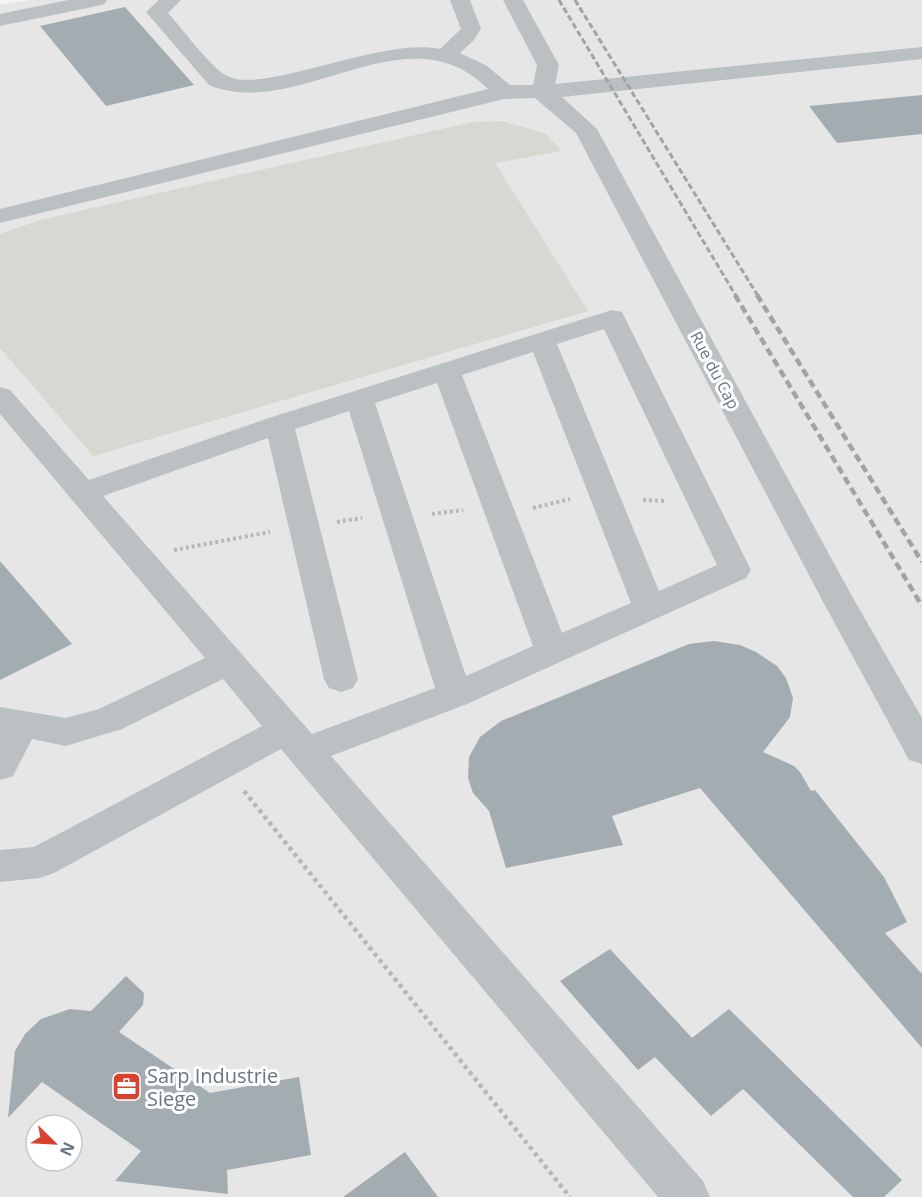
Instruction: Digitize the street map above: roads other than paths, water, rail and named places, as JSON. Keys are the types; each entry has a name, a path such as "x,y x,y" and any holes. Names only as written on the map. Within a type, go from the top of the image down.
{"street":[{"path":"0,20 97,0"},
{"path":"171,0 156,12 217,80 242,88 259,88 382,57 416,52 444,56 478,68 504,92"},
{"path":"444,56 466,37 471,29 460,0"},
{"path":"513,0 548,65 542,92"},
{"path":"0,216 504,92 542,92 922,53"},
{"name":"Rue du Cap","path":"542,92 586,129 837,598 922,750"},
{"path":"0,866 40,862 294,741 455,695 735,570 612,318 279,424 82,493"},
{"path":"542,340 650,609"},
{"path":"446,370 552,652"},
{"path":"0,396 687,1197"},
{"path":"359,398 455,695"},
{"path":"279,424 341,679"},
{"path":"0,766 11,723 66,732 110,720 228,662"}],"railway":[{"path":"559,0 736,296"},
{"path":"575,0 758,296"},
{"path":"735,295 922,606"},
{"path":"757,295 922,562"}],"place":[{"name":"Sarp Industrie Siege","path":"126,1087"}]}
